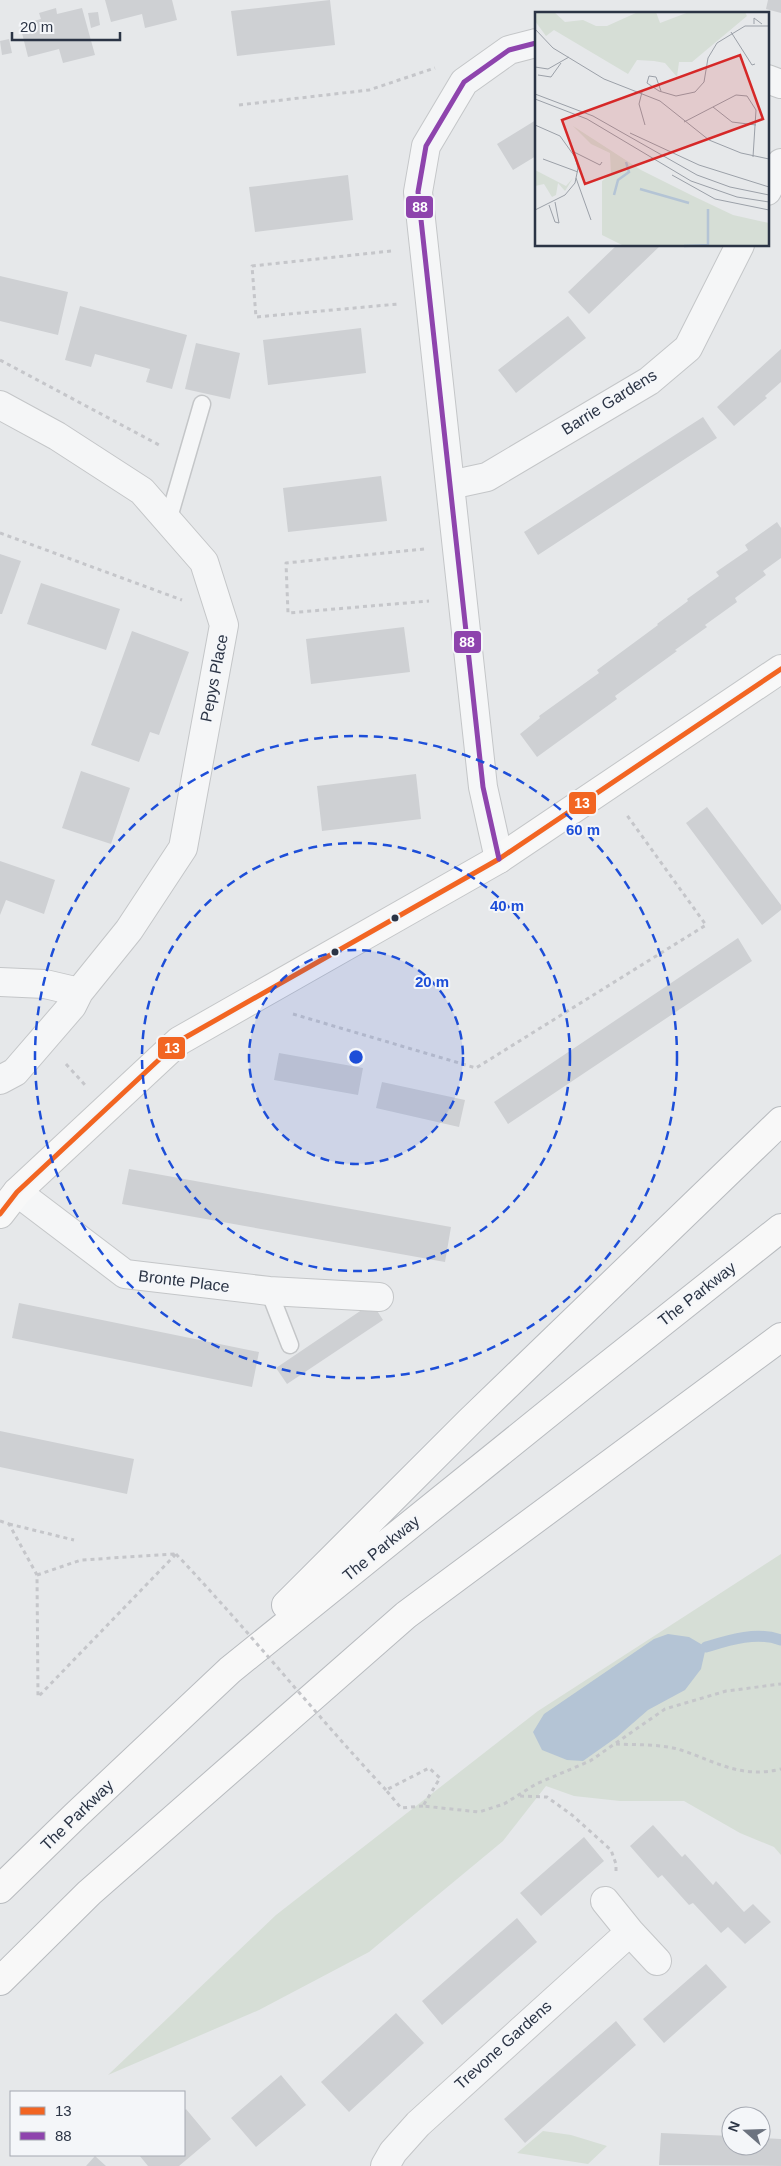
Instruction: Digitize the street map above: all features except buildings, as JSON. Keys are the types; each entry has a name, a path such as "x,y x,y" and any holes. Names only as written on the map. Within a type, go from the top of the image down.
{"main road":[{"path":"0,1214 17,1192 179,1041 499,859 781,669"},
{"path":"74,1816 470,1421 781,1120"},
{"name":"The Parkway","path":"0,1890 74,1816 230,1670 518,1437 781,1228"},
{"path":"0,1981 89,1893 406,1615 781,1337"},
{"path":"722,1382 781,1360"}],"street":[{"path":"499,859 483,787 418,192 426,146 464,82 509,50 535,43"},
{"path":"768,78 781,84"},
{"path":"768,189 781,163"},
{"name":"Barrie Gardens","path":"450,485 487,477 649,380 688,348 739,246"},
{"name":"Pepys Place","path":"0,404 57,436 142,491 204,562 224,626 212,682 183,848 129,930 80,992 72,1006 16,1072 0,1080"},
{"path":"0,982 45,984 80,992"},
{"name":"Bronte Place","path":"17,1192 124,1274 269,1291 379,1298"},
{"path":"605,1901 657,1961"},
{"name":"Trevone Gardens","path":"385,2166 393,2152 418,2124 630,1932"}],"lane":[{"path":"168,521 202,404"},
{"path":"269,1291 290,1345"}],"path":[{"path":"239,105 369,90 439,67"},
{"path":"424,247 252,266 256,317 430,301"},
{"path":"0,360 186,459"},
{"path":"0,533 220,614"},
{"path":"457,545 286,562 288,613 463,598"},
{"path":"249,1001 476,1068 706,925 606,787"},
{"path":"43,1040 107,1108"},
{"path":"0,1521 74,1540"},
{"path":"9,1524 37,1576 38,1697 176,1554"},
{"path":"37,1576 82,1560 176,1554"},
{"path":"176,1554 228,1609 332,1733 401,1808 423,1806 479,1812 504,1804 536,1784 590,1761 665,1709 726,1691 781,1684"},
{"path":"616,1744 680,1750 724,1768 764,1774 781,1769"},
{"path":"386,1790 429,1768 440,1778 423,1806"},
{"path":"519,1796 547,1798 592,1831 611,1850 616,1864 615,1884 605,1901"}],"shaded area":[{"path":"781,1554 781,1855 774,1847 740,1833 684,1801 620,1801 574,1796 546,1786 503,1841 369,1952 259,2010 108,2075 276,1915 538,1711"},
{"path":"543,2131 571,2135 607,2146 588,2164 517,2153"}],"water":[{"path":"668,1634 689,1637 706,1647 701,1669 685,1690 648,1710 617,1737 583,1761 567,1760 542,1750 533,1732 544,1714 654,1639"}],"waterway":[{"path":"706,1647 753,1636 772,1637 781,1640"}],"transit line":[{"name":"88","path":"499,859 483,787 418,192 426,146 464,82 509,50 535,43"},
{"name":"13","path":"0,1214 17,1192 179,1041 499,859 781,669"}]}
